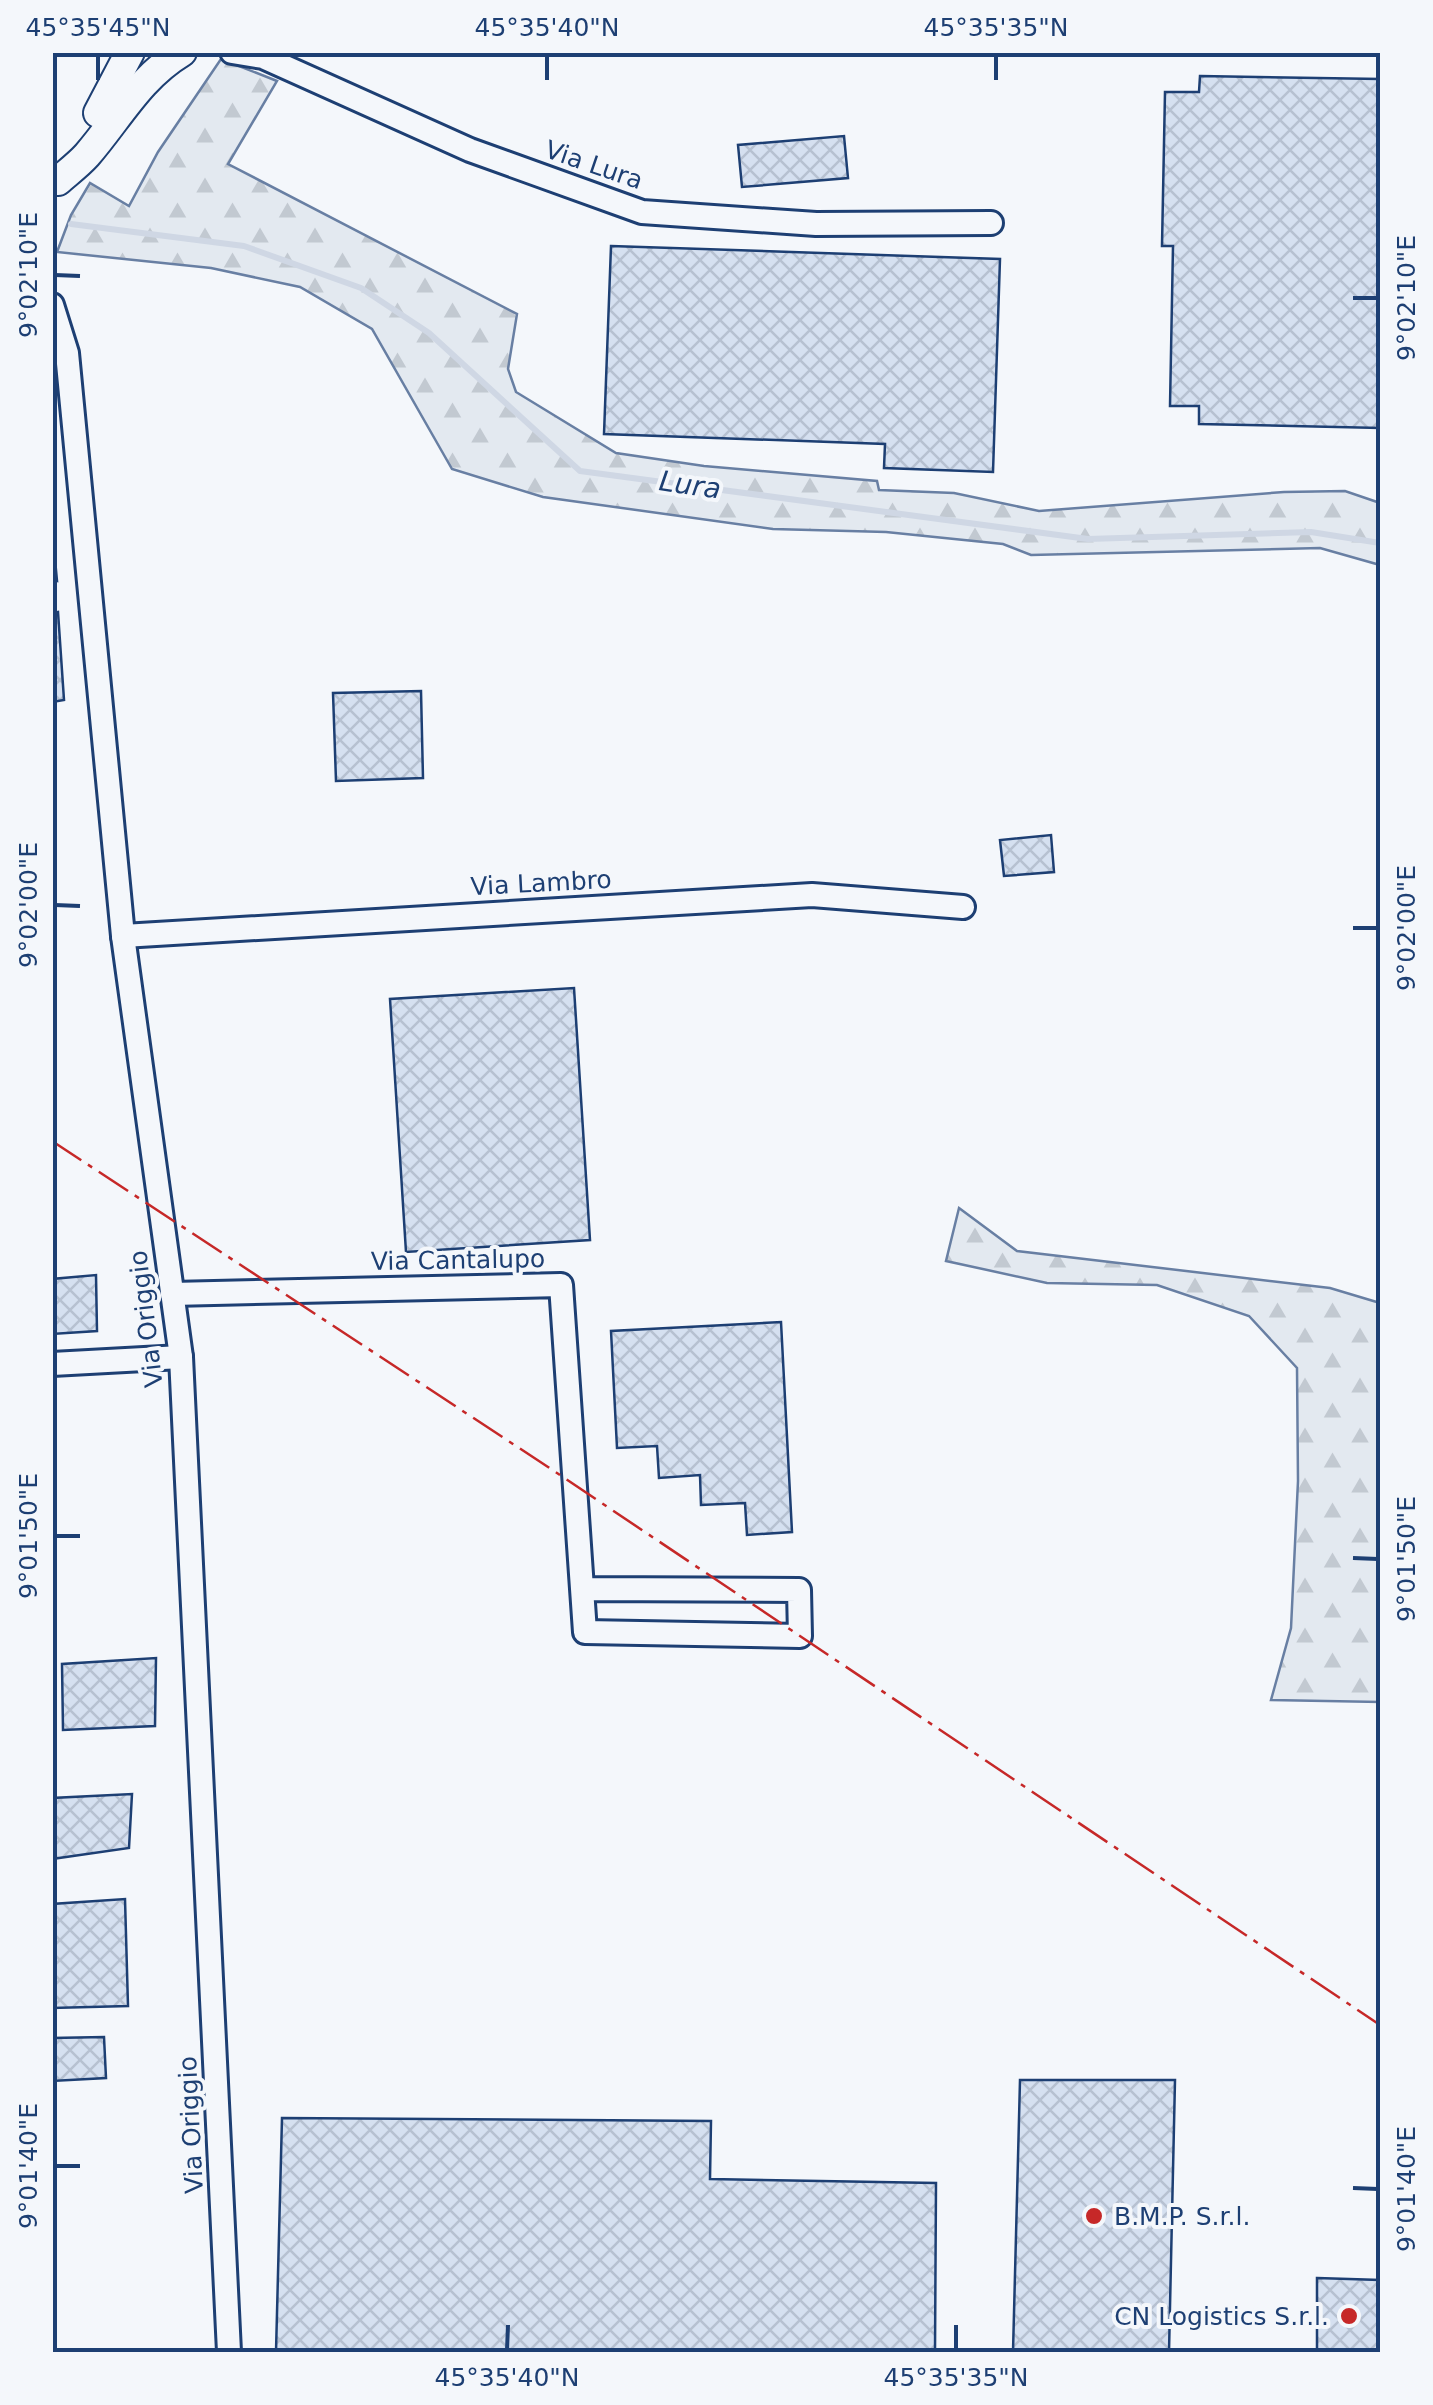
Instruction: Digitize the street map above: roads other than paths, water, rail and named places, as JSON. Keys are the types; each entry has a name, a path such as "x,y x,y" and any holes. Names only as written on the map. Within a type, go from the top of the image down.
{"main road":[{"path":"55,184 116,84 130,52"},
{"path":"55,184 86,157 136,88 182,52"}],"street":[{"name":"Via Lura","path":"232,52 260,55 470,150 642,212 816,224 991,223"},
{"name":"Via Origgio","path":"52,305 67,353 122,936 180,1356 224,2346"},
{"name":"Via Lambro","path":"122,936 812,895 963,907"},
{"name":"Via Cantalupo","path":"172,1294 561,1286 582,1589 585,1632 800,1636 800,1590 582,1589"},
{"path":"52,1364 180,1356"}],"waterway":[{"name":"Lura","path":"71,224 244,246 361,288 429,333 580,471 1088,539 1311,532 1380,543"}],"place":[{"name":"B.M.P. S.r.l.","path":"1094,2216"},
{"name":"CN Logistics S.r.l.","path":"1349,2316"}]}
